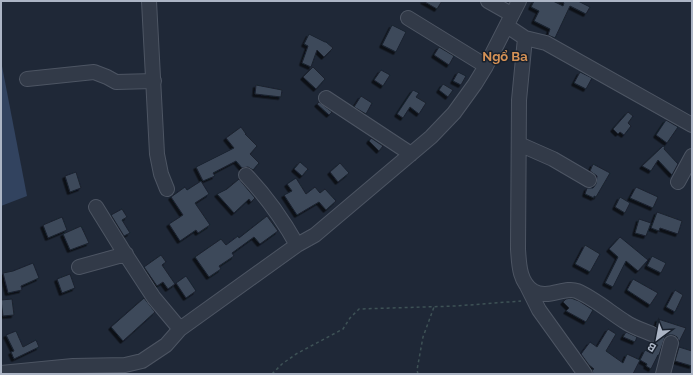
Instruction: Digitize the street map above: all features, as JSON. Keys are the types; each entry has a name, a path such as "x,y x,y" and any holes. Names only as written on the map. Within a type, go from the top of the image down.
{"street":[{"path":"149,1 157,154 166,189"},
{"path":"488,1 509,20 525,38 546,42 692,125"},
{"path":"1,373 73,366 125,365 142,361 166,345 180,329 297,245 315,235 431,137 454,113 475,84 486,66 519,1"},
{"path":"408,18 486,66"},
{"path":"525,38 519,100 519,268 539,310 585,374"},
{"path":"27,79 94,72 116,82 154,81"},
{"path":"326,98 411,154"},
{"path":"519,144 553,159 589,180"},
{"path":"678,182 692,156"},
{"path":"246,175 256,185 283,220 297,245"},
{"path":"96,207 154,298 180,329"},
{"path":"79,268 126,254"},
{"path":"525,282 533,291 539,293 560,292 572,289 578,291 625,322 652,334"},
{"path":"663,374 671,344"}],"path":[{"path":"272,374 282,364 296,354 344,329 350,318 359,309 434,307 518,301 532,298"},
{"path":"418,374 417,370 423,337 434,307"}],"water":[{"path":"1,61 27,196 1,206"}],"building":[{"path":"423,1 442,1 437,9"},
{"path":"534,1 553,1 563,6 564,3 561,1 578,1 590,7 586,14 570,6 555,38 548,35 550,29 534,21 539,11 531,7"},
{"path":"392,25 406,32 396,52 382,45"},
{"path":"309,34 326,42 333,48 324,57 317,50 311,67 302,63 308,46 304,44"},
{"path":"439,47 454,56 449,65 434,55"},
{"path":"313,67 325,79 316,89 303,77"},
{"path":"381,70 390,75 383,86 374,80"},
{"path":"458,72 466,76 461,85 453,81"},
{"path":"580,72 592,78 586,89 574,83"},
{"path":"443,84 453,90 448,97 439,90"},
{"path":"256,85 282,90 281,97 255,94"},
{"path":"413,90 419,93 416,97 426,103 419,114 410,107 403,118 397,114"},
{"path":"361,96 372,103 366,114 354,107"},
{"path":"319,102 332,112 329,115 317,104"},
{"path":"628,112 633,116 628,123 631,126 624,135 620,132 618,134 613,129"},
{"path":"666,120 678,127 667,143 656,135"},
{"path":"241,127 245,134 257,146 250,154 259,163 253,170 248,167 242,168 236,161 213,173 215,176 203,181 196,167 234,148 226,138"},
{"path":"371,138 383,146 379,151 369,141"},
{"path":"663,146 678,164 672,175 658,160 651,171 642,166"},
{"path":"300,162 308,169 302,176 294,169"},
{"path":"340,163 349,173 338,182 330,172"},
{"path":"593,164 610,173 594,198 585,194 587,188 593,188 596,184 597,176 590,171"},
{"path":"76,172 81,188 70,192 65,176"},
{"path":"296,178 306,194 315,187 320,193 325,189 336,201 326,210 319,202 297,215 284,195 292,191 287,184"},
{"path":"239,179 255,198 251,202 249,199 234,213 217,194 227,189"},
{"path":"201,181 209,194 195,203 210,225 198,233 196,230 180,241 169,224 183,215 171,197 185,187 187,190"},
{"path":"636,187 658,197 653,208 630,198"},
{"path":"620,197 630,203 625,213 615,207"},
{"path":"122,209 127,217 122,220 130,233 124,236 111,215"},
{"path":"657,212 682,221 678,234 660,228 659,231 651,228"},
{"path":"267,216 278,231 260,244 254,237 232,253 234,256 219,266 221,269 209,277 195,257 221,239 226,245 238,236 239,238"},
{"path":"62,217 67,230 48,238 43,225"},
{"path":"639,219 651,223 646,236 635,233"},
{"path":"81,226 89,243 70,250 63,234"},
{"path":"620,237 648,260 638,271 626,261 613,287 605,283 618,257 609,249"},
{"path":"585,245 600,254 590,272 575,264"},
{"path":"161,255 166,262 162,265 175,284 168,289 163,282 157,286 144,267"},
{"path":"652,256 666,263 661,273 647,266"},
{"path":"33,263 39,278 21,286 22,290 8,293 3,273 13,271"},
{"path":"70,274 75,288 62,293 57,279"},
{"path":"186,276 196,291 186,298 176,283"},
{"path":"633,279 658,293 650,305 627,290"},
{"path":"675,290 683,295 675,312 666,307"},
{"path":"144,298 155,312 123,341 111,327"},
{"path":"571,298 593,310 586,322 566,311 569,308 563,302 566,299"},
{"path":"12,299 14,315 3,316 1,300"},
{"path":"658,319 686,328 679,342 677,337 673,335 668,335 665,337 659,355 651,369 646,366 647,364 640,360 645,350 651,353 656,341 660,337 661,328 656,326"},
{"path":"608,329 616,334 606,351 623,363 627,354 640,360 633,374 593,374 592,370 594,369 581,354 590,342 597,347"},
{"path":"16,331 23,347 36,340 39,347 14,359 11,352 14,351 6,335"},
{"path":"626,332 637,337 635,342 623,337"},
{"path":"679,347 692,351 692,366 675,361"}],"district":[{"name":"Ngổ Ba","path":"505,56"}]}
